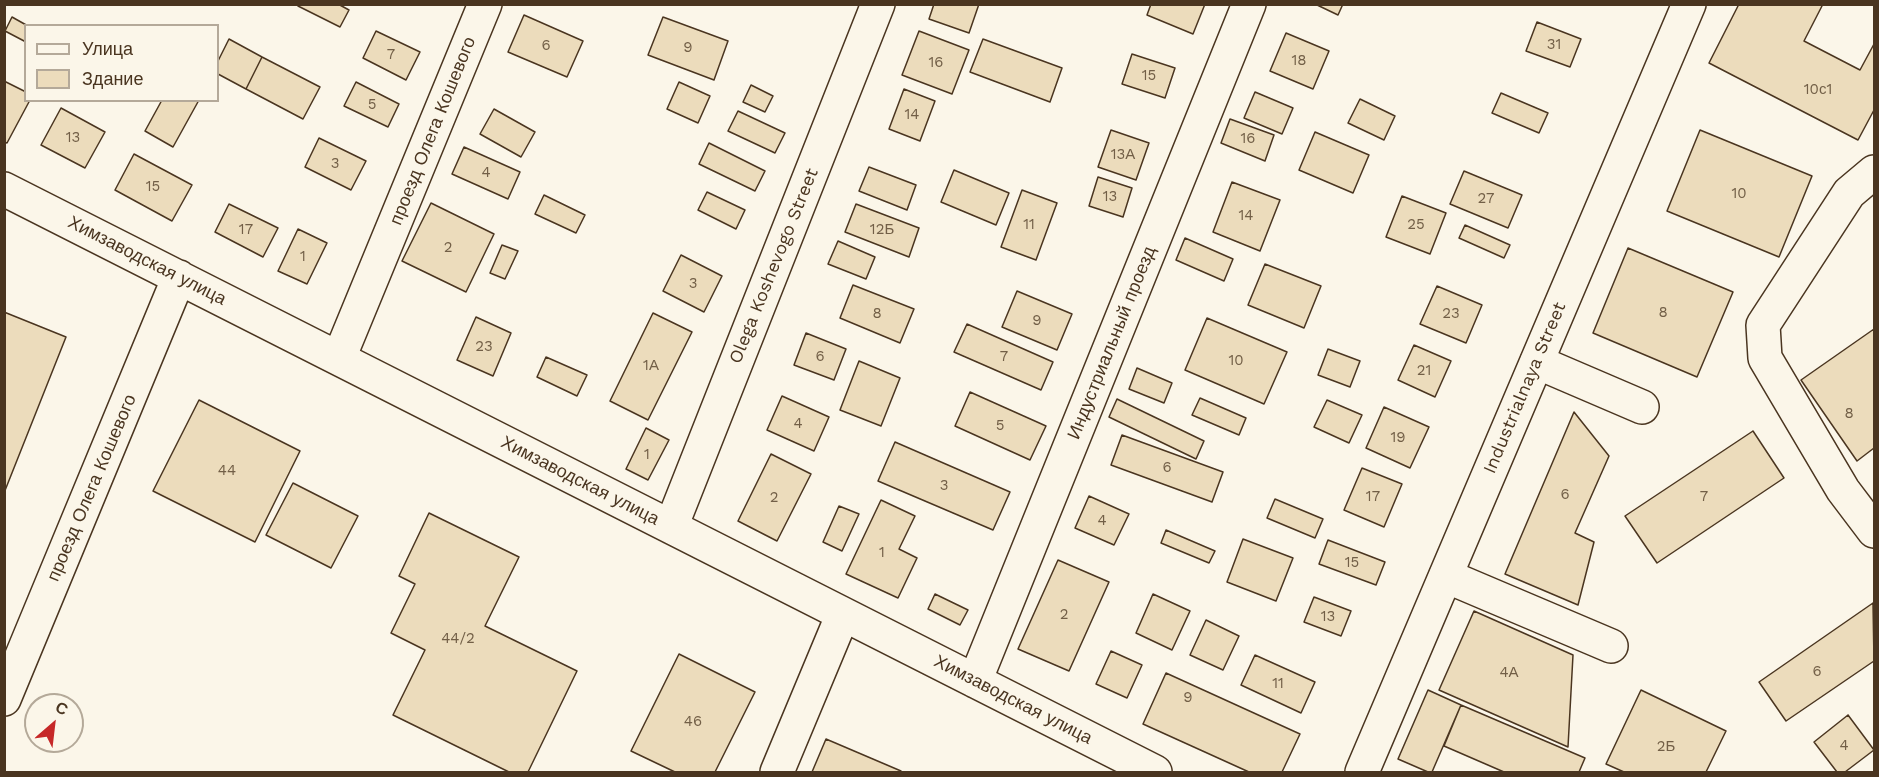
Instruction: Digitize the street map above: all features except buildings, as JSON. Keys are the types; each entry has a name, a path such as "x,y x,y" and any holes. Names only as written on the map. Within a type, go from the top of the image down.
{"street":[{"name":"проезд Олега Кошевого","path":"339,358 485,4"},
{"name":"Olega Koshevogo Street","path":"671,527 878,4"},
{"name":"Индустриальный проезд","path":"975,681 1249,4"},
{"name":"Industrialnaya Street","path":"1362,772 1689,4"},
{"path":"1875,172 1849,193 1763,325 1765,358 1843,490 1875,531"},
{"name":"Химзаводская улица","path":"4,189 1155,772"},
{"name":"проезд Олега Кошевого","path":"4,699 179,277"},
{"path":"1537,362 1641,407"},
{"path":"1446,576 1611,646"},
{"path":"777,772 843,614"}]}
